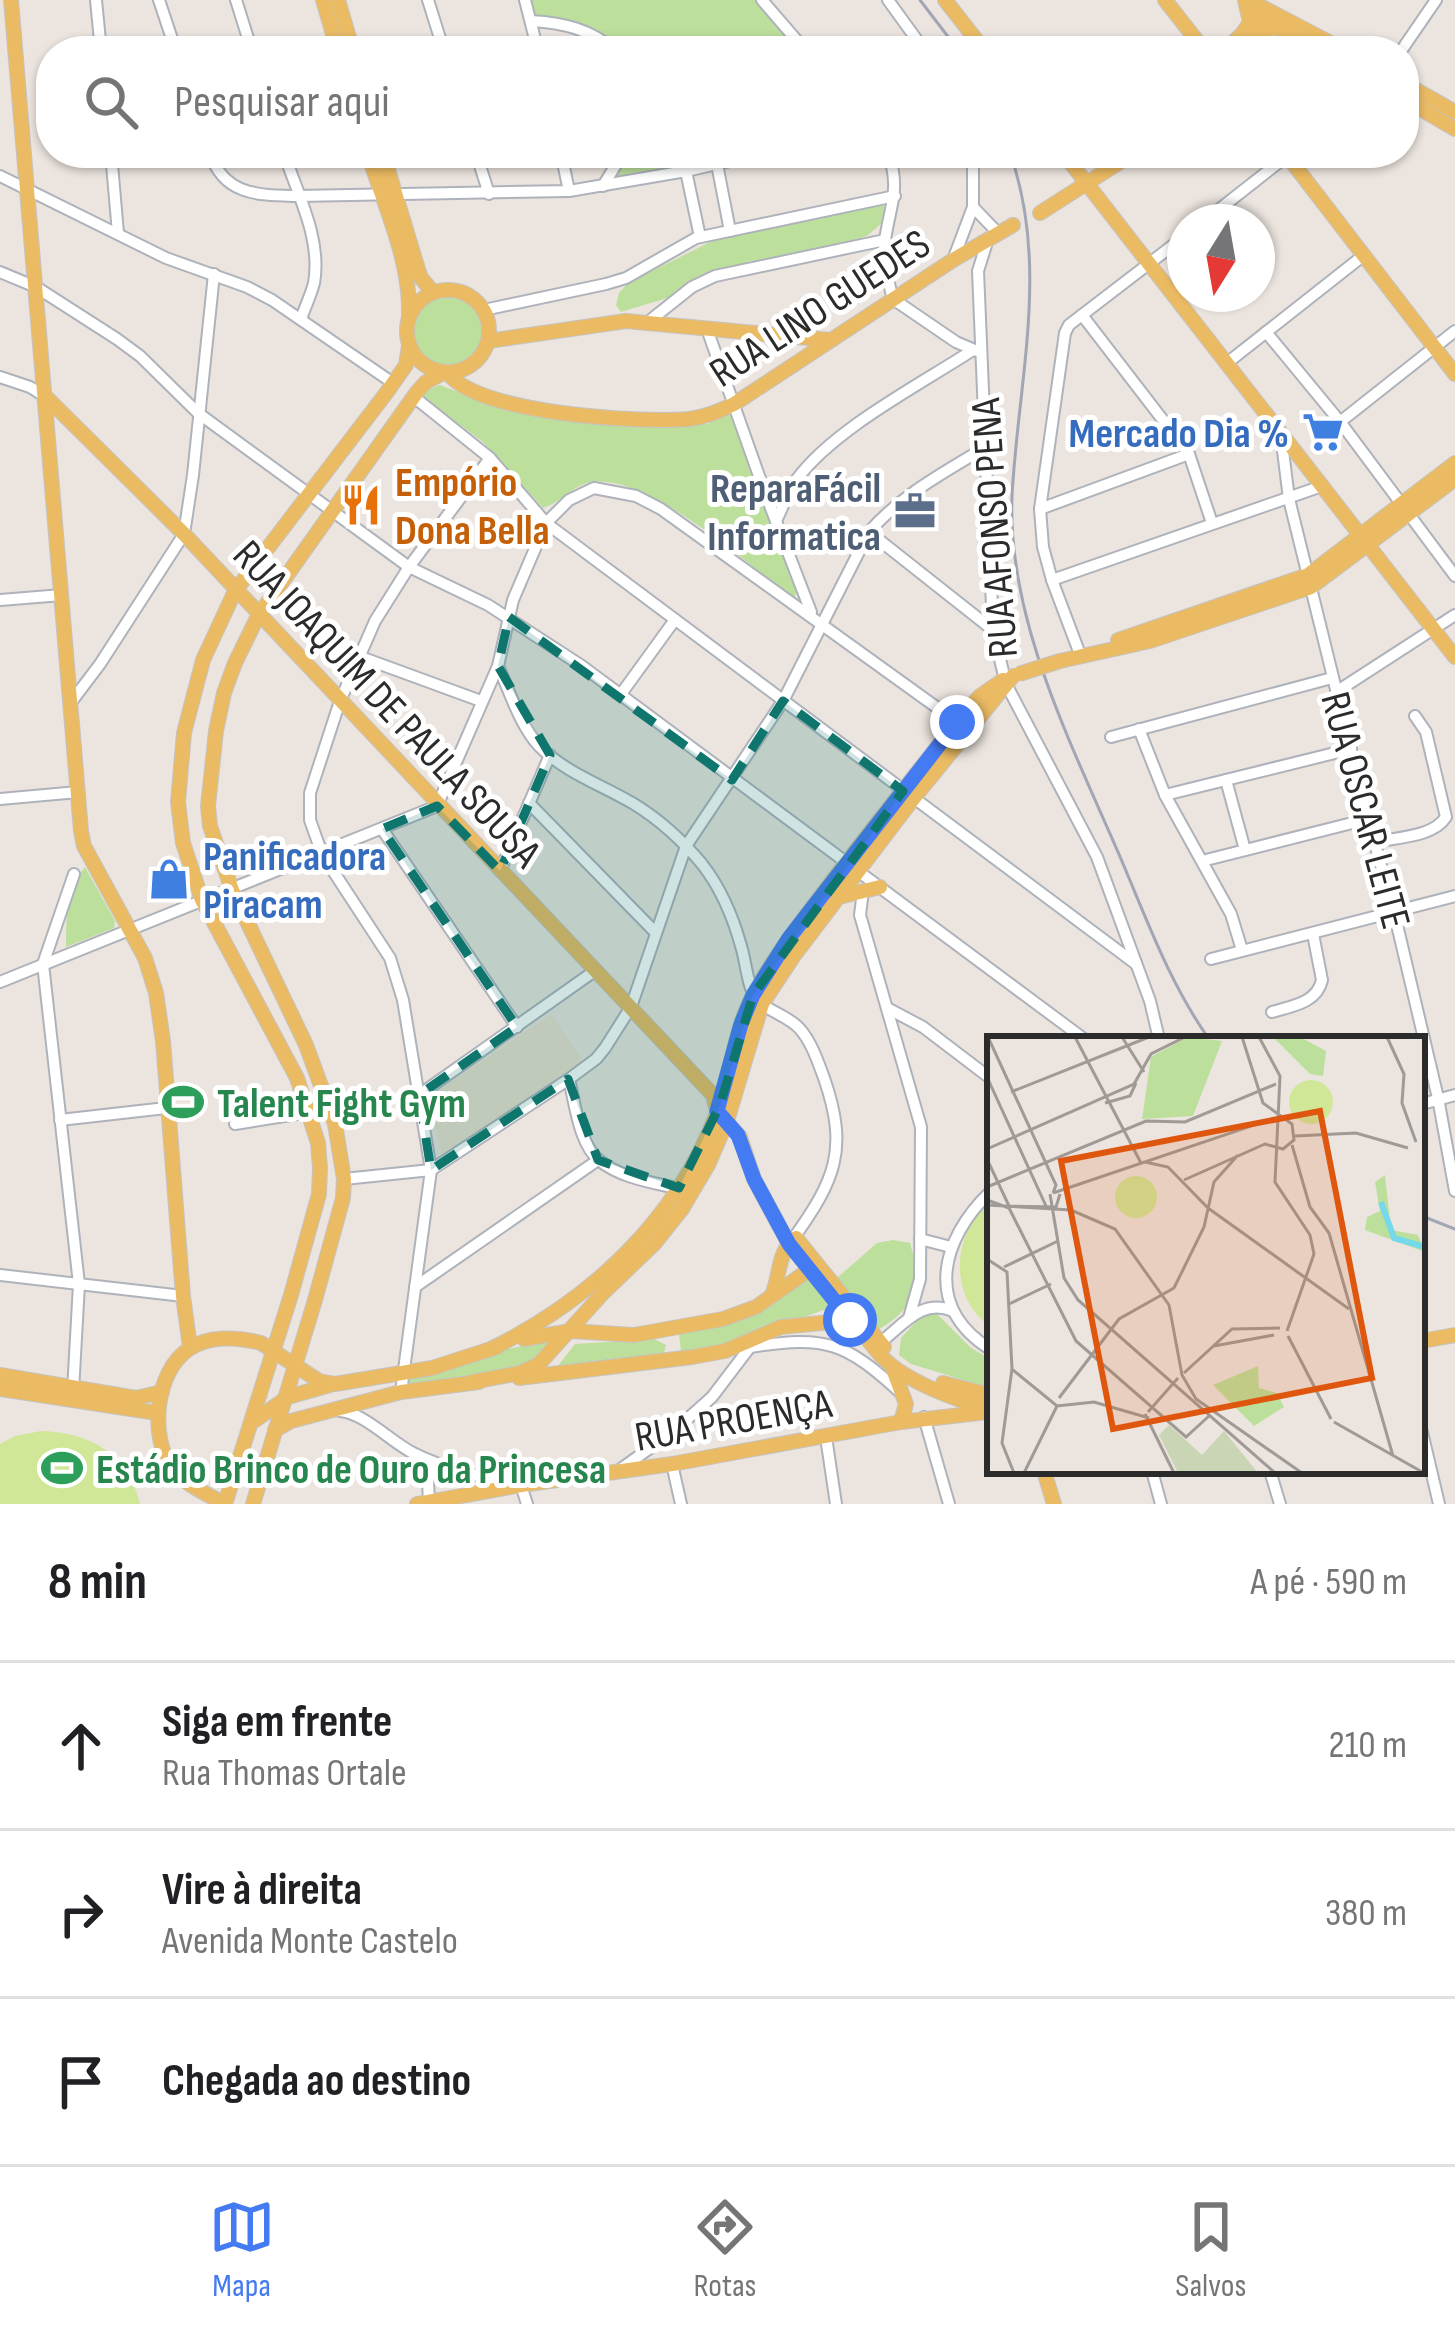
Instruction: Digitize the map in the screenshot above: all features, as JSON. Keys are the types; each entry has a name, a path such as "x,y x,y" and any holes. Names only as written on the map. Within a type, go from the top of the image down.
{"main road":[{"path":"11,0 84,846 145,958 155,993 190,1347"},
{"path":"322,0 333,36"},
{"path":"338,0 349,36"},
{"path":"945,0 973,36"},
{"path":"1165,0 1193,36"},
{"path":"1240,36 1260,8"},
{"path":"1260,8 1302,36"},
{"path":"1260,8 1316,36"},
{"path":"1419,91 1455,112"},
{"path":"1419,108 1455,129"},
{"path":"375,168 422,278 434,292"},
{"path":"385,168 410,294 407,337 423,364 446,372"},
{"path":"1076,168 1455,657"},
{"path":"1040,213 1110,168"},
{"path":"1297,168 1455,374"},
{"name":"RUA LINO GUEDES","path":"446,372 474,392 525,409 650,420 710,415 1013,225"},
{"path":"254,1504 343,1198 344,1179 335,1124 306,1045 232,890 210,826 210,771 224,693 258,616 426,382 471,365 484,352 488,321 484,310 456,290 434,292 414,306 409,317"},
{"path":"488,341 648,322 830,340"},
{"path":"795,364 802,348 799,338"},
{"path":"335,1384 319,1381 296,1365 275,1353 261,1343 218,1339 190,1347 171,1371 162,1393 157,1413 160,1445 180,1478 225,1504 275,1353 319,1194 318,1143 297,1078 202,900 183,843 179,824 184,733 203,660 235,591 393,383 406,364 410,346"},
{"name":"RUA JOAQUIM DE PAULA SOUSA","path":"46,397 184,534 722,1105 754,1179 792,1240"},
{"path":"49,428 59,418 69,417"},
{"path":"758,999 789,938 852,868 980,696 1011,678 1072,657 1150,641 1309,581 1455,464"},
{"path":"1405,508 1455,479"},
{"path":"908,795 1011,678"},
{"path":"472,1382 534,1367 654,1244 686,1191 722,1105 741,1024 838,897 852,868"},
{"path":"838,897 880,887"},
{"path":"489,1350 552,1316 595,1283 686,1191"},
{"path":"792,1240 808,1270 874,1342 901,1364 987,1404"},
{"path":"772,1296 782,1255 792,1240"},
{"path":"792,1240 893,1369 906,1410 901,1422"},
{"path":"251,1424 285,1399 335,1384 431,1368 541,1334 634,1335 741,1314 808,1270"},
{"path":"587,1312 607,1334"},
{"path":"275,1430 291,1421 401,1392 667,1361 750,1344 781,1327 850,1320"},
{"path":"281,1331 291,1340 304,1338"},
{"path":"664,1331 673,1347 667,1361"},
{"path":"1425,1340 1455,1335"},
{"path":"893,1369 922,1384 987,1404"},
{"path":"0,1376 157,1413"},
{"path":"904,1397 922,1384"},
{"path":"0,1389 136,1398 162,1393"},
{"name":"RUA PROENÇA","path":"425,1503 826,1437 987,1404"},
{"path":"1045,1474 1054,1504"},
{"path":"195,1488 251,1485 261,1479"}],"street":[{"path":"96,0 100,36"},
{"path":"159,0 171,36"},
{"path":"236,0 247,36"},
{"path":"428,0 439,36"},
{"path":"525,0 534,36"},
{"path":"762,0 793,36"},
{"path":"888,0 914,36"},
{"path":"1411,36 1436,0"},
{"path":"531,21 560,23 597,36"},
{"path":"0,63 17,70"},
{"path":"1437,118 1455,141"},
{"path":"112,168 118,233"},
{"path":"215,168 226,180 255,195 298,196 569,190 699,168"},
{"path":"289,168 313,238 313,286 301,319"},
{"path":"481,168 489,194"},
{"path":"564,168 569,190"},
{"path":"603,186 614,168"},
{"path":"718,168 730,231"},
{"path":"776,521 793,484 842,435 976,351 892,298 884,258 895,196 893,168"},
{"path":"960,255 973,207 973,168"},
{"path":"1225,204 1269,168"},
{"path":"686,171 700,237"},
{"path":"0,176 166,258 247,287 393,383"},
{"path":"484,310 626,278 700,237 895,196"},
{"path":"973,207 993,235"},
{"name":"RUA AFONSO PENA","path":"993,235 978,271 976,351 986,446 993,630 1011,678 1097,857 1159,1036"},
{"path":"648,322 715,276 885,240"},
{"path":"1072,657 1042,548 1040,509 1067,327 1167,250"},
{"name":"RUA AFONSO PENA","path":"960,255 978,271"},
{"path":"1227,363 1364,256"},
{"path":"0,272 85,316 140,356 198,413 410,567 509,617 621,694 1080,1036"},
{"path":"72,701 184,534 214,274"},
{"path":"672,325 676,299"},
{"path":"1082,315 1189,454 1213,524"},
{"path":"707,329 817,619"},
{"path":"1266,332 1455,576"},
{"path":"1340,422 1455,332"},
{"name":"RUA JOAQUIM DE PAULA SOUSA","path":"0,377 46,397"},
{"path":"414,397 490,458 546,524 1136,964"},
{"name":"RUA OSCAR LEITE","path":"1280,432 1289,496 1332,678 1423,1036"},
{"path":"344,1179 431,1170 596,1059 631,1007 686,846 782,701 817,619 869,532 909,495 986,446"},
{"path":"1040,509 1189,454"},
{"path":"401,1392 431,1170 404,1000 389,958 322,854 310,820 310,793 340,701 375,621 490,458"},
{"path":"1052,580 1322,486"},
{"path":"0,982 437,806 498,666 513,600 546,524 569,500 594,488 636,496 662,509 957,722"},
{"path":"869,532 993,630"},
{"path":"0,600 62,595"},
{"path":"1336,692 1455,614"},
{"path":"621,694 674,621"},
{"path":"358,656 481,701"},
{"path":"498,666 537,744 661,821 686,846 731,915 758,999 788,1017 806,1037 826,1083 838,1138 833,1171 792,1240"},
{"path":"1111,737 1332,678"},
{"path":"1376,842 1432,830 1446,817 1426,732 1415,716"},
{"path":"1139,729 1165,795 1231,914 1242,950"},
{"path":"1165,795 1351,749"},
{"path":"500,871 550,755"},
{"path":"1226,780 1245,850"},
{"path":"0,799 78,792"},
{"path":"529,803 655,932"},
{"path":"1202,861 1368,819"},
{"path":"382,829 517,1028"},
{"path":"73,1394 79,1284 43,964 74,874"},
{"path":"862,891 860,915 921,1127 920,1279 909,1318"},
{"path":"1211,958 1455,896"},
{"path":"1272,1012 1311,999 1321,988 1313,934"},
{"path":"418,1094 596,970"},
{"path":"888,1008 923,1027 987,1076"},
{"name":"RUA OSCAR LEITE","path":"1425,1043 1454,1189"},
{"path":"569,1079 583,1131 598,1160 621,1172 686,1191"},
{"path":"1425,1103 1455,1095"},
{"path":"60,1120 166,1108"},
{"path":"235,1124 309,1112"},
{"path":"415,1287 598,1160"},
{"path":"987,1195 951,1246 944,1280 953,1311 987,1347"},
{"path":"920,1240 951,1246"},
{"path":"0,1275 183,1296"},
{"path":"920,1279 944,1280"},
{"path":"874,1342 930,1306 953,1311"},
{"path":"614,1474 712,1397 750,1344 795,1340 831,1345 873,1368 904,1397"},
{"path":"368,1423 367,1408 376,1399"},
{"path":"337,1411 354,1414 431,1462 521,1485 527,1504"},
{"path":"922,1419 949,1504"},
{"path":"826,1437 836,1504"},
{"path":"1425,1445 1439,1504"},
{"path":"425,1503 431,1462"},
{"path":"672,1464 681,1504"},
{"path":"1153,1474 1161,1504"},
{"path":"1271,1474 1280,1504"}],"highlighted area":[{"path":"509,617 732,780 783,701 903,791 753,995 720,1105 679,1188 598,1160 568,1079 431,1170 419,1095 517,1027 382,829 437,806 500,871 550,755 498,666"}],"shaded area":[{"path":"551,1014 585,1064 442,1157 428,1098"}],"green space":[{"path":"525,0 762,0 793,36 593,36 531,21"},
{"path":"614,168 691,168 603,186"},
{"path":"859,198 884,206 888,218 868,235 790,258 750,261 674,296 621,312 616,305 628,283 748,223"},
{"path":"447,296 472,307 483,332 472,357 447,368 422,357 411,332 422,307"},
{"path":"440,385 507,411 656,424 707,424 730,412 797,593 793,598 697,524 641,492 592,482 543,508 483,442 423,397 425,390"},
{"path":"85,867 115,921 114,928 66,947 71,895"},
{"path":"987,1202 987,1323 970,1305 961,1278 962,1249"},
{"path":"877,1243 910,1243 915,1283 901,1313 879,1329 837,1278"},
{"path":"806,1276 832,1307 765,1325 725,1344 681,1351 679,1334 726,1323"},
{"path":"924,1313 937,1314 987,1357 987,1387 911,1364 899,1355 901,1338"},
{"path":"555,1339 541,1353 508,1370 470,1379 407,1384 408,1378"},
{"path":"654,1339 666,1345 663,1356 554,1371 575,1344"},
{"name":"Estádio Brinco de Ouro da Princesa","path":"41,1431 76,1436 104,1449 126,1471 140,1504 0,1504 0,1444"}],"railway":[{"path":"920,0 948,36"},
{"path":"1014,168 1028,238 1030,281 1012,496 1020,590 1064,728 1160,951 1207,1036"},
{"path":"1425,1217 1455,1229"}],"place":[{"name":"Mercado Dia %","path":"1323,432"},
{"name":"Empório Dona Bella","path":"361,505"},
{"name":"ReparaFácil Informatica","path":"915,511"},
{"name":"Panificadora Piracam","path":"169,879"},
{"name":"Talent Fight Gym","path":"183,1102"},
{"name":"Estádio Brinco de Ouro da Princesa","path":"62,1468"}],"route":[{"path":"850,1320 789,1244 754,1179 738,1135 717,1111 753,995 789,938 957,722"}]}
